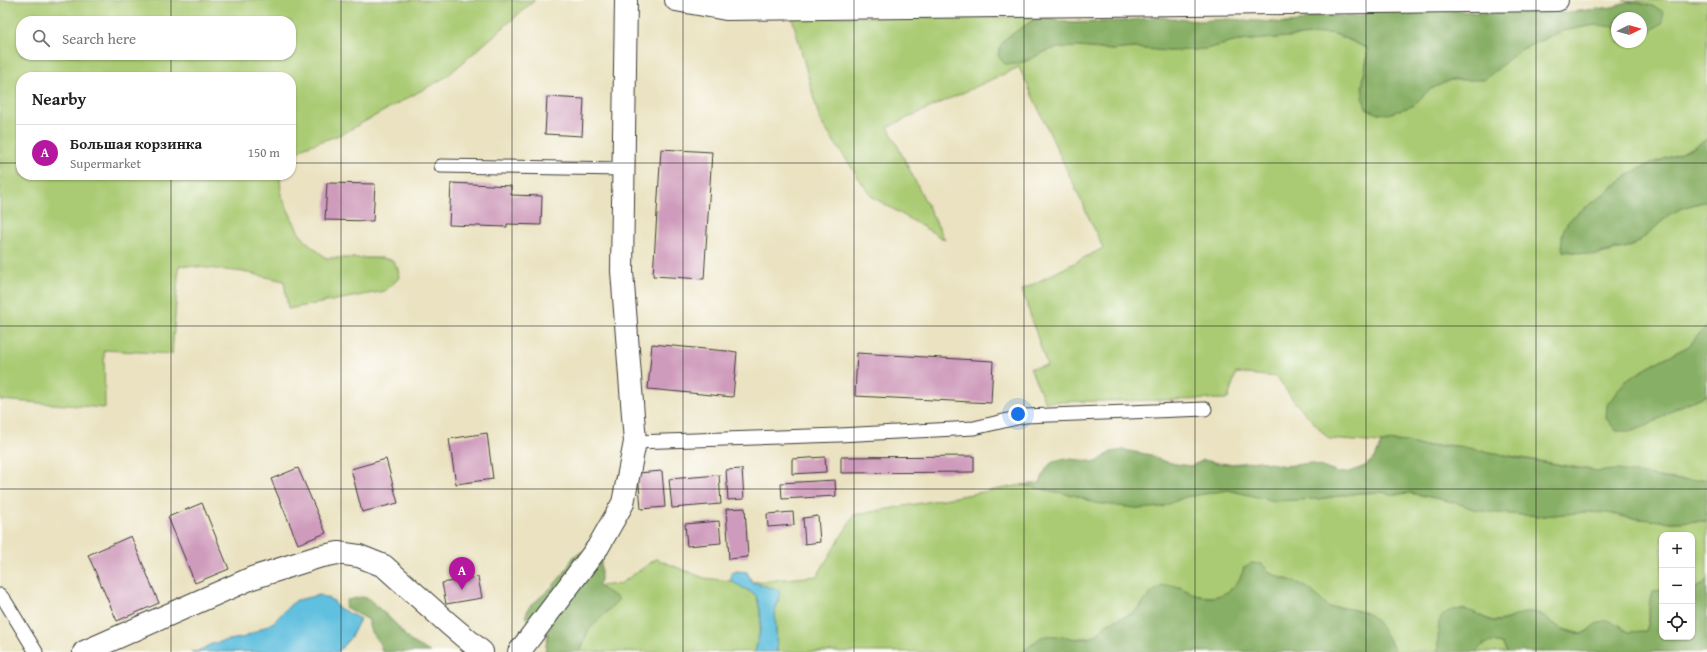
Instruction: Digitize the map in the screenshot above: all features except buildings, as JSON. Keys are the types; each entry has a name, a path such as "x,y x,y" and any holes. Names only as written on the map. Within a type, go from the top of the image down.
{"street":[{"path":"519,652 598,547 623,503 635,442 622,271 626,0"},
{"path":"676,0 726,9 1557,0"},
{"path":"84,652 252,578 318,557 338,553 359,556 384,566 450,626 482,652"}],"lane":[{"path":"441,166 624,169"},
{"path":"635,442 839,435 974,428 1025,416 1205,409"},
{"path":"0,595 36,652"}],"green space":[{"path":"0,0 535,0 446,77 342,134 305,147 296,153 296,72 16,72 16,180 280,180 281,195 299,233 326,258 382,258 392,260 398,269 399,278 385,291 288,309 284,281 244,272 179,265 172,354 104,350 105,408 0,400"},
{"path":"1623,0 1707,1 1707,139 1685,151 1645,166 1631,173 1574,216 1568,223 1563,233 1563,251 1597,255 1632,246 1670,214 1685,207 1707,201 1707,326 1689,346 1625,381 1607,405 1647,426 1676,408 1707,395 1707,479 1679,479 1625,472 1597,471 1449,445 1421,446 1407,442 1394,441 1381,443 1329,439 1293,400 1277,377 1236,373 1228,399 1045,402 1030,368 1047,366 1022,290 1103,248 1019,67 888,127 945,240 871,196 820,121 792,17 1038,17 1005,39 1026,61 1046,51 1057,48 1079,47 1113,50 1134,48 1168,51 1193,50 1205,49 1238,41 1327,33 1340,36 1367,48 1367,58 1362,88 1421,98 1429,90 1439,84 1450,80 1461,80 1502,64 1520,50 1562,31 1595,25 1611,26 1611,48 1647,48 1647,34 1663,22 1644,4"},
{"path":"1631,2 1654,6 1663,12 1663,22 1647,34 1647,12 1611,12 1611,26 1595,25 1562,31 1520,50 1484,80 1450,80 1429,90 1413,106 1388,114 1376,113 1366,108 1363,84 1367,48 1334,34 1320,33 1312,35 1238,41 1205,49 1193,50 1168,51 1134,48 1113,50 1079,47 1057,48 1046,51 1026,61 1016,64 1005,64 998,56 1000,47 1005,39 1038,17 1072,23 1121,21 1160,17 1198,21 1228,19 1288,23 1298,22 1316,15 1355,17 1364,15 1382,7 1490,14 1529,11 1562,13 1612,7"},
{"path":"1707,139 1707,201 1685,207 1670,214 1632,246 1590,255 1563,251 1562,239 1564,230 1571,219 1578,212 1638,169 1685,151"},
{"path":"1707,326 1707,395 1676,408 1647,426 1632,431 1616,431 1606,418 1607,405 1625,381 1689,346"},
{"path":"1394,441 1407,442 1421,446 1459,446 1518,458 1597,471 1618,470 1675,480 1707,479 1707,521 1672,522 1630,518 1608,513 1587,512 1543,516 1497,513 1476,510 1457,503 1410,493 1389,495 1383,492 1359,493 1318,499 1274,501 1228,490 1185,497 1162,507 1142,509 1095,503 1077,496 1022,485 1040,483 1048,466 1058,460 1071,459 1097,462 1111,452 1124,450 1151,455 1163,461 1191,466 1204,460 1231,464 1259,461 1285,466 1311,463 1338,473 1350,472 1365,466 1375,458 1381,443"},
{"path":"1022,485 1077,496 1095,503 1162,507 1185,497 1228,490 1274,501 1318,499 1359,493 1383,492 1390,495 1410,493 1457,503 1476,510 1521,515 1543,516 1587,512 1608,513 1630,518 1672,522 1707,521 1707,579 1702,585 1695,588 1695,532 1659,532 1659,590 1652,593 1646,631 1627,632 1620,625 1593,626 1586,632 1577,633 1557,627 1542,615 1531,612 1503,620 1493,621 1463,609 1439,632 1438,652 1395,652 1392,645 1371,616 1340,607 1329,608 1302,586 1278,577 1271,573 1262,564 1244,567 1235,587 1219,596 1210,597 1200,595 1180,587 1140,605 1135,612 1106,624 1101,631 1093,637 1071,639 1050,636 1040,638 1034,645 1022,652 777,652 775,611 779,600 752,582 817,576 854,515"},
{"path":"582,552 601,560 601,580 598,586 619,599 588,631 580,652 545,652 548,633 525,617 529,607 551,588 564,573 574,556"},
{"path":"656,559 704,578 731,581 756,595 760,611 760,624 755,652 580,652 588,631 619,599 598,586 620,584"},
{"path":"1252,563 1262,564 1277,576 1306,587 1329,608 1350,609 1370,615 1380,627 1395,652 1022,652 1041,637 1053,636 1086,639 1093,637 1108,623 1130,615 1136,611 1151,594 1162,586 1176,586 1204,597 1220,595 1233,587 1242,575 1244,567"},
{"path":"1707,579 1707,652 1507,652 1502,644 1488,643 1481,646 1476,652 1438,652 1439,622 1441,617 1449,611 1459,609 1469,611 1493,621 1503,620 1526,612 1531,612 1546,617 1558,627 1577,633 1584,633 1602,621 1615,623 1627,632 1646,631 1649,621 1650,598 1652,593 1659,590 1659,640 1695,640 1695,588 1702,585"},
{"path":"361,597 368,598 395,623 409,640 430,652 382,652 379,643 370,630 369,620 345,607 347,600"},
{"path":"1491,641 1502,644 1507,652 1476,652 1480,646"}],"water":[{"path":"737,571 747,572 752,582 779,590 775,611 777,652 755,652 761,624 760,611 756,595 731,581 731,573"},
{"path":"320,595 334,601 337,607 360,619 351,637 338,652 196,652 214,643 245,637 274,622 290,605 297,600"}],"place":[{"name":"Большая корзинка","path":"462,590"}]}
